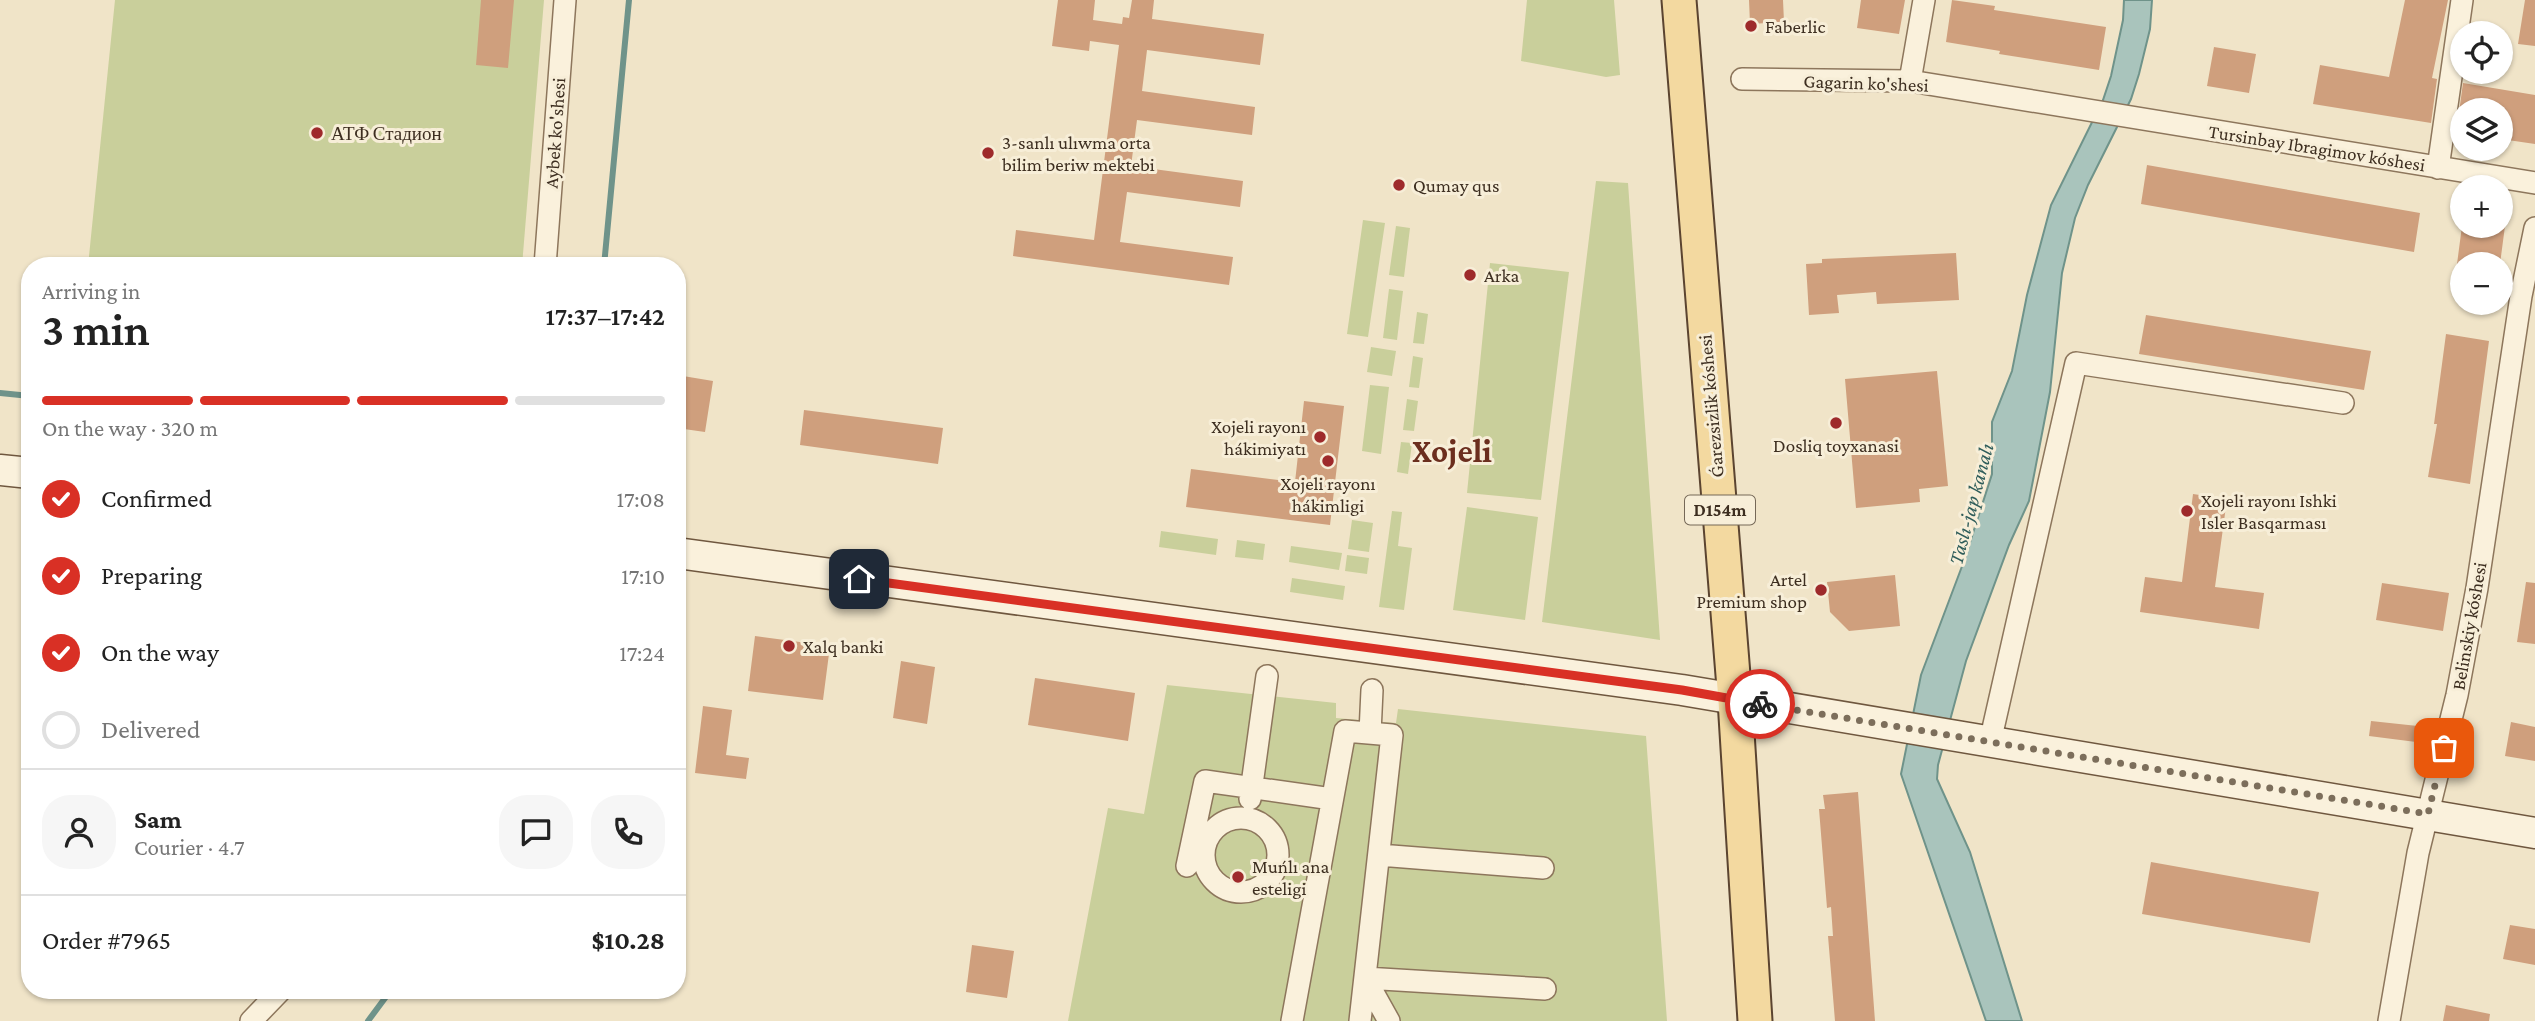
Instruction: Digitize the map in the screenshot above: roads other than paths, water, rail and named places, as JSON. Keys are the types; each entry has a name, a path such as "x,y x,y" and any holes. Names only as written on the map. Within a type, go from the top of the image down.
{"main road":[{"name":"Ǵarezsizlik kóshesi","path":"1679,0 1735,700 1755,1021"}],"street":[{"name":"Aybek ko'shesi","path":"546,257 565,0"},
{"path":"1910,81 1924,0"},
{"path":"2438,167 2462,0"},
{"name":"Gagarin ko'shesi","path":"1742,79 1910,81 2141,120"},
{"name":"Tursinbay Ibragimov kóshesi","path":"2141,120 2535,183"},
{"name":"Belinskiy kóshesi","path":"2389,1021 2418,853 2458,695 2521,296 2535,228"},
{"path":"1976,739 2076,363 2343,404"},
{"path":"0,470 21,472"},
{"path":"686,553 1682,690 2535,833"},
{"path":"1247,818 1267,677"},
{"path":"1370,733 1372,690"},
{"path":"1292,1021 1345,731 1392,735 1360,1021"},
{"path":"1194,854 1205,780 1332,799"},
{"path":"1247,818 1259,822 1275,839 1278,863 1273,875 1264,884 1253,891 1240,893 1228,891 1217,884 1208,874 1204,862 1194,854 1214,828 1224,821 1247,818"},
{"path":"1379,855 1544,868"},
{"path":"1365,978 1545,989"},
{"path":"1365,978 1389,1021"},
{"path":"251,1021 272,999"}],"water":[{"path":"2124,0 2152,0 2150,29 2131,99 2088,185 2075,218 2062,273 2050,392 2029,501 2009,545 1966,661 1938,765 1937,779 1970,852 2022,1021 1986,1021 1901,774 1921,675 1964,561 1992,474 1992,422 2012,371 2027,295 2051,205 2103,100 2123,20"}],"waterway":[{"path":"605,257 629,0"},
{"path":"0,393 21,395"},
{"path":"368,1021 384,999"}],"place":[{"name":"Faberlic","path":"1751,26"},
{"name":"АТФ Стадион","path":"317,133"},
{"name":"3-sanlı ulıwma orta bilim beriw mektebi","path":"988,153"},
{"name":"Qumay qus","path":"1399,185"},
{"name":"Arka","path":"1470,275"},
{"name":"Dosliq toyxanasi","path":"1836,423"},
{"name":"Xojeli rayonı hákimiyatı","path":"1320,437"},
{"name":"Xojeli rayonı hákimligi","path":"1328,461"},
{"name":"Xojeli rayonı Ishki Isler Basqarması","path":"2187,511"},
{"name":"Artel Premium shop","path":"1821,590"},
{"name":"Xalq banki","path":"789,646"},
{"name":"Muńlı ana esteligi","path":"1238,877"}],"district":[{"name":"Xojeli","path":"1452,450"}],"water label":[{"name":"Taslı-jap kanalı","path":"1971,504"}]}
